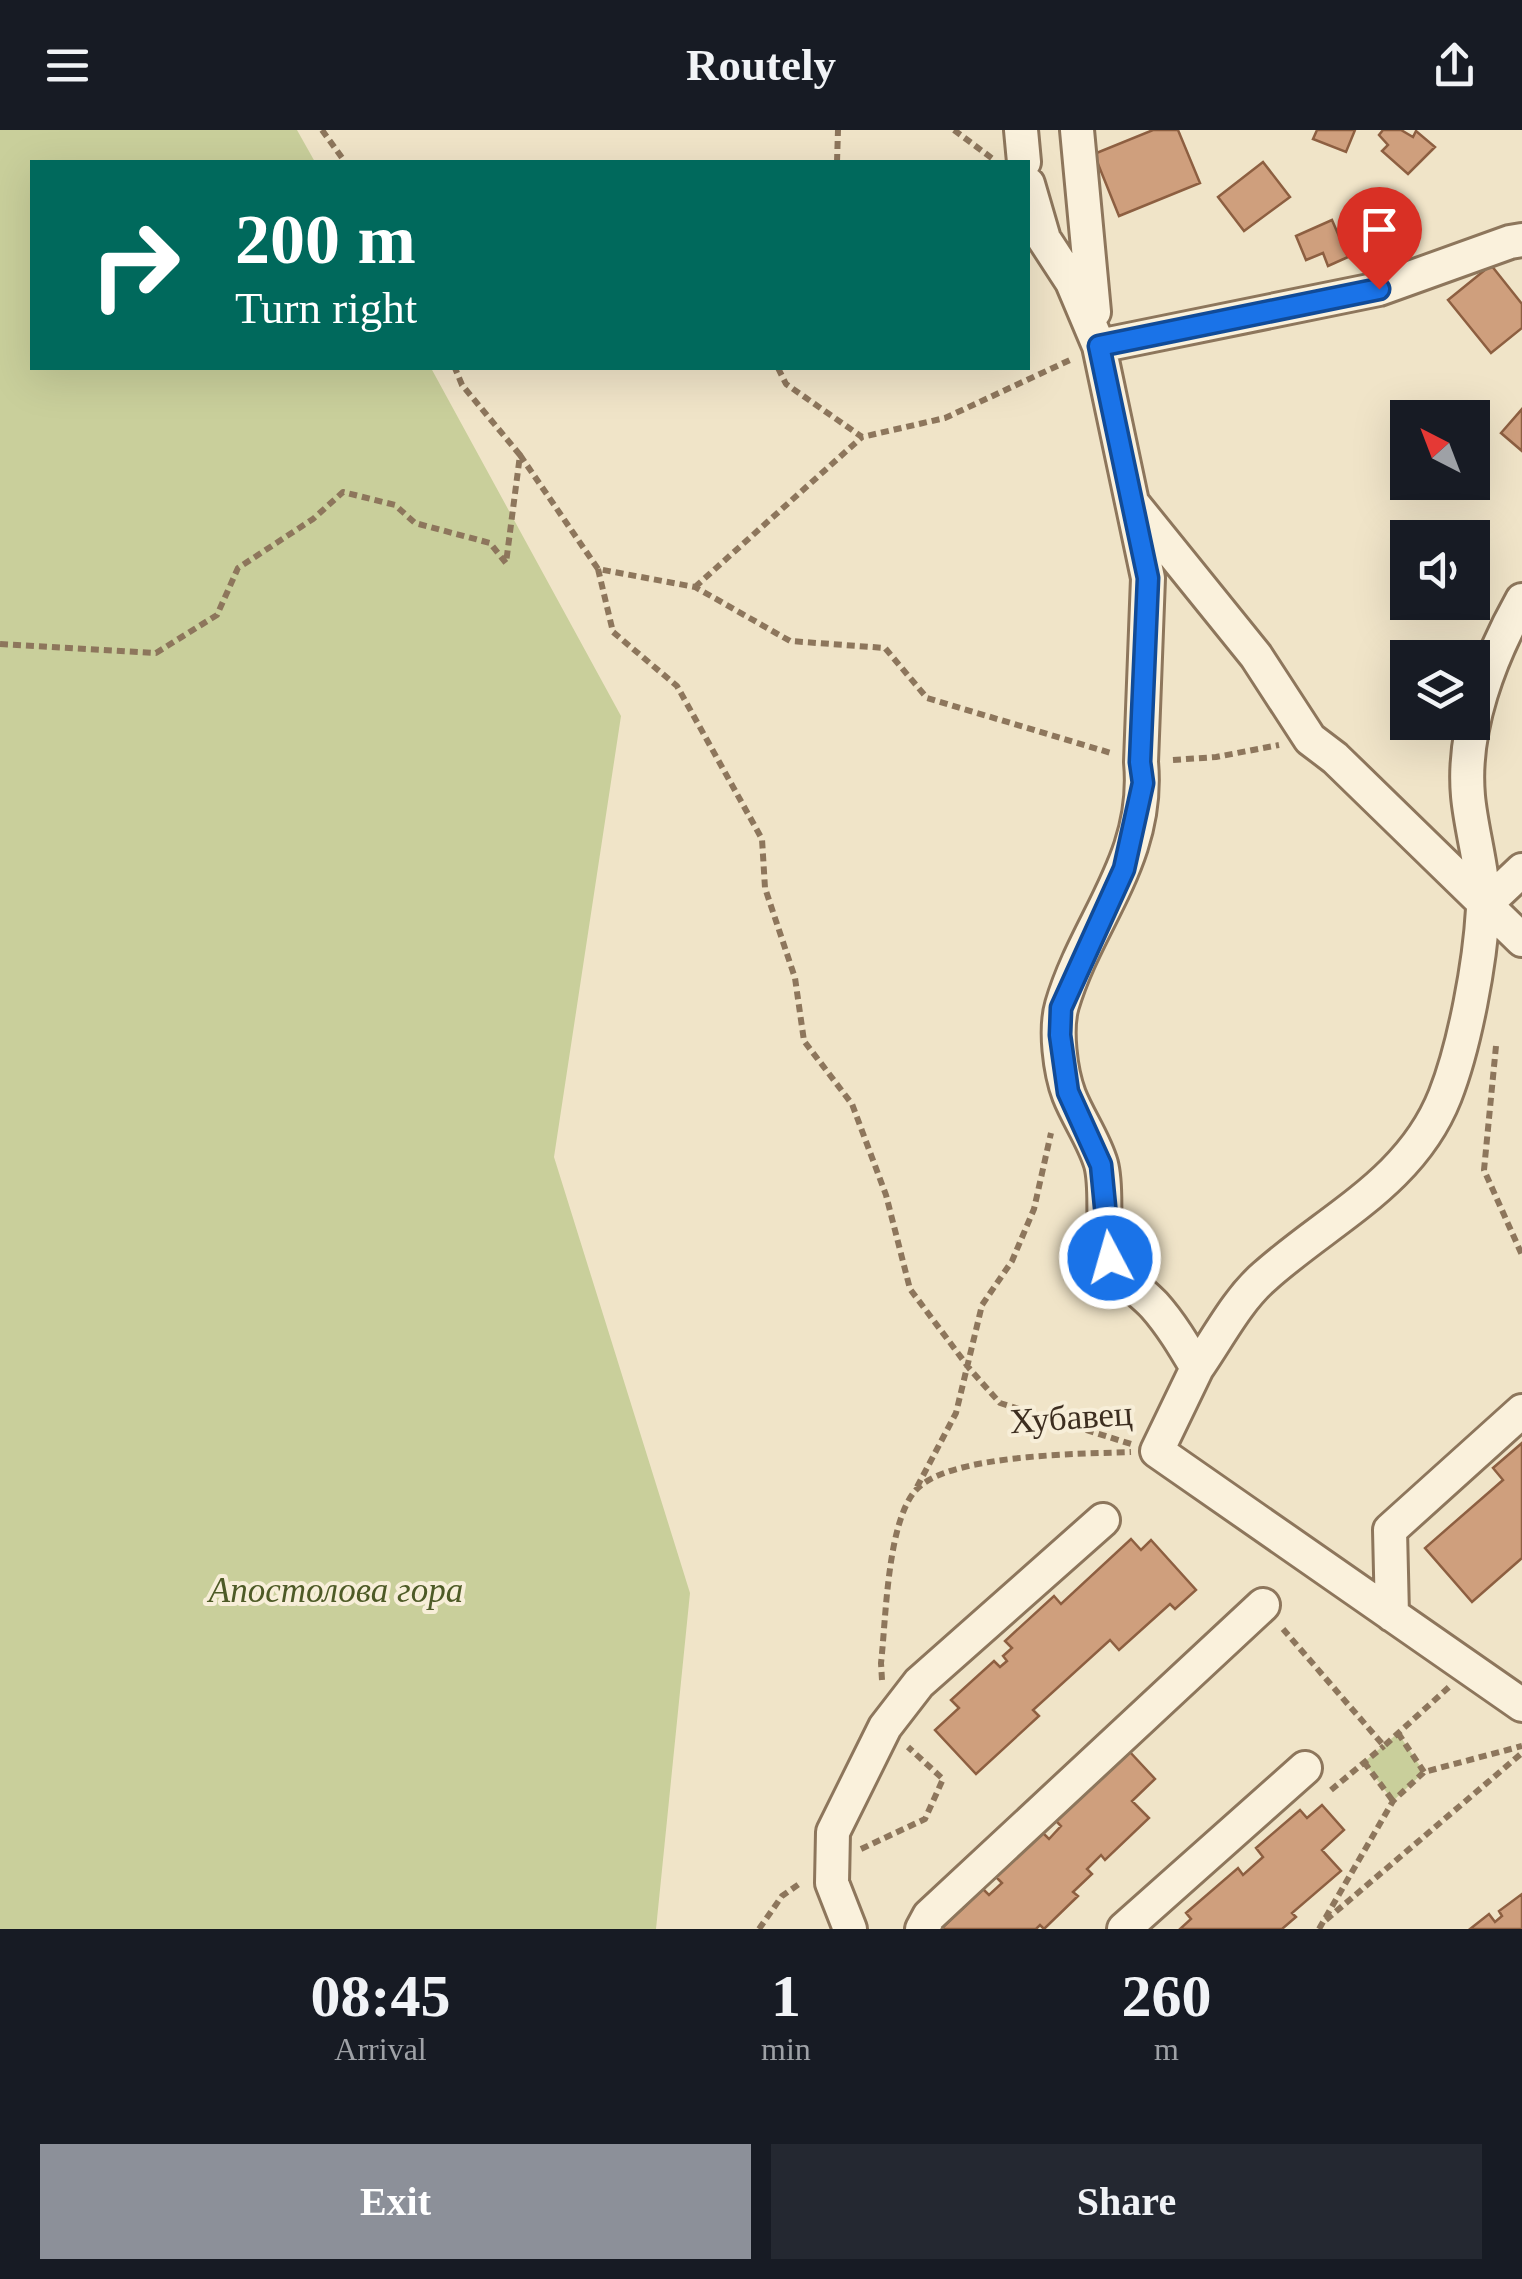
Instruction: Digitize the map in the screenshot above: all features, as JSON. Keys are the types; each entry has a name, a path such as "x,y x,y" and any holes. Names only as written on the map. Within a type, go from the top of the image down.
{"street":[{"path":"1021,130 1024,160"},
{"path":"1078,130 1098,344 1148,578 1140,762 1143,783 1124,869 1061,1008 1060,1035 1068,1092 1101,1165 1110,1258 1123,1278 1176,1331 1197,1368"},
{"path":"1030,191 1044,239 1072,282 1098,344"},
{"path":"1098,344 1379,289 1522,240"},
{"path":"1130,501 1256,656 1310,739 1335,758 1522,940"},
{"path":"1157,1451 1197,1368 1253,1288 1372,1194 1403,1164 1426,1135 1445,1095 1459,1046 1484,906 1468,791 1470,750 1480,696 1522,600"},
{"path":"1484,906 1522,870"},
{"path":"1392,1615 1390,1530 1522,1411"},
{"name":"Хубавец","path":"1157,1451 1522,1705"},
{"path":"850,1929 832,1883 833,1832 885,1727 919,1683 1103,1520"},
{"path":"922,1929 928,1916 1263,1605"},
{"path":"1124,1929 1305,1768"}],"path":[{"path":"322,130 344,160"},
{"path":"837,160 838,130"},
{"path":"954,130 998,160"},
{"path":"695,587 862,437 944,418 1098,344"},
{"path":"456,370 462,385 520,455 598,569 614,632 677,686 762,839 765,888 796,978 804,1040 852,1104 886,1194 910,1288 1000,1403 1157,1451"},
{"path":"779,370 786,384 862,437"},
{"path":"0,644 156,653 216,615 238,568 313,519 342,492 396,505 415,523 490,543 506,563 520,455"},
{"path":"598,569 695,587 790,640 885,648 928,698 1140,762 1216,758 1310,739"},
{"path":"1498,1028 1484,1170 1522,1255"},
{"path":"885,1727 881,1664 896,1530 956,1413 982,1305 1012,1261 1034,1209 1048,1139 1068,1092"},
{"name":"Хубавец","path":"914,1492 937,1474 982,1463 1157,1451"},
{"path":"1263,1605 1384,1746"},
{"path":"1305,1768 1327,1793 1469,1668"},
{"path":"1398,1733 1424,1772"},
{"path":"1320,1927 1393,1801 1424,1772 1522,1750"},
{"path":"1320,1927 1522,1750"},
{"path":"1364,1762 1393,1801"}],"green space":[{"name":"Апостолова гора","path":"0,130 297,130 314,160 30,160 30,370 432,370 621,716 554,1157 690,1593 656,1929 0,1929"},
{"path":"1398,1733 1424,1772 1393,1801 1364,1762"}],"building":[{"path":"1153,130 1178,130 1200,183 1119,216 1094,154"},
{"path":"1317,130 1355,130 1346,152 1313,139"},
{"path":"1383,130 1401,130 1413,137 1416,131 1435,147 1408,174 1382,151 1388,145 1379,135"},
{"path":"1263,162 1290,197 1244,231 1218,197"},
{"path":"1332,220 1348,257 1328,266 1323,253 1306,260 1296,236"},
{"path":"1491,265 1522,304 1522,328 1491,353 1448,300"},
{"path":"1522,409 1522,451 1501,433"},
{"path":"1522,1443 1522,1558 1472,1602 1425,1548 1503,1480 1493,1468"},
{"path":"1131,1539 1141,1550 1151,1540 1196,1590 1175,1609 1170,1604 1119,1650 1110,1640 1033,1710 1039,1716 976,1774 935,1730 959,1708 951,1700 994,1661 1000,1667 1007,1661 1003,1656 1012,1648 1005,1641 1054,1596 1061,1604"},
{"path":"1129,1751 1155,1779 1132,1801 1149,1818 1105,1860 1101,1855 1087,1869 1092,1874 1073,1892 1078,1896 1044,1929 1040,1925 1036,1929 941,1929 983,1889 989,1895 1002,1883 996,1877 1042,1832 1049,1839 1061,1826 1055,1820"},
{"path":"1322,1805 1344,1830 1322,1850 1341,1871 1292,1913 1296,1917 1282,1929 1180,1929 1191,1919 1186,1913 1238,1868 1243,1875 1263,1857 1256,1848 1300,1810 1307,1818"},
{"path":"1522,1894 1522,1929 1470,1929 1489,1914 1495,1922 1502,1916 1499,1911"}],"route":[{"path":"1110,1258 1101,1165 1068,1092 1060,1035 1061,1008 1071,981 1124,869 1143,783 1140,762 1148,578 1099,346 1379,289"}]}
